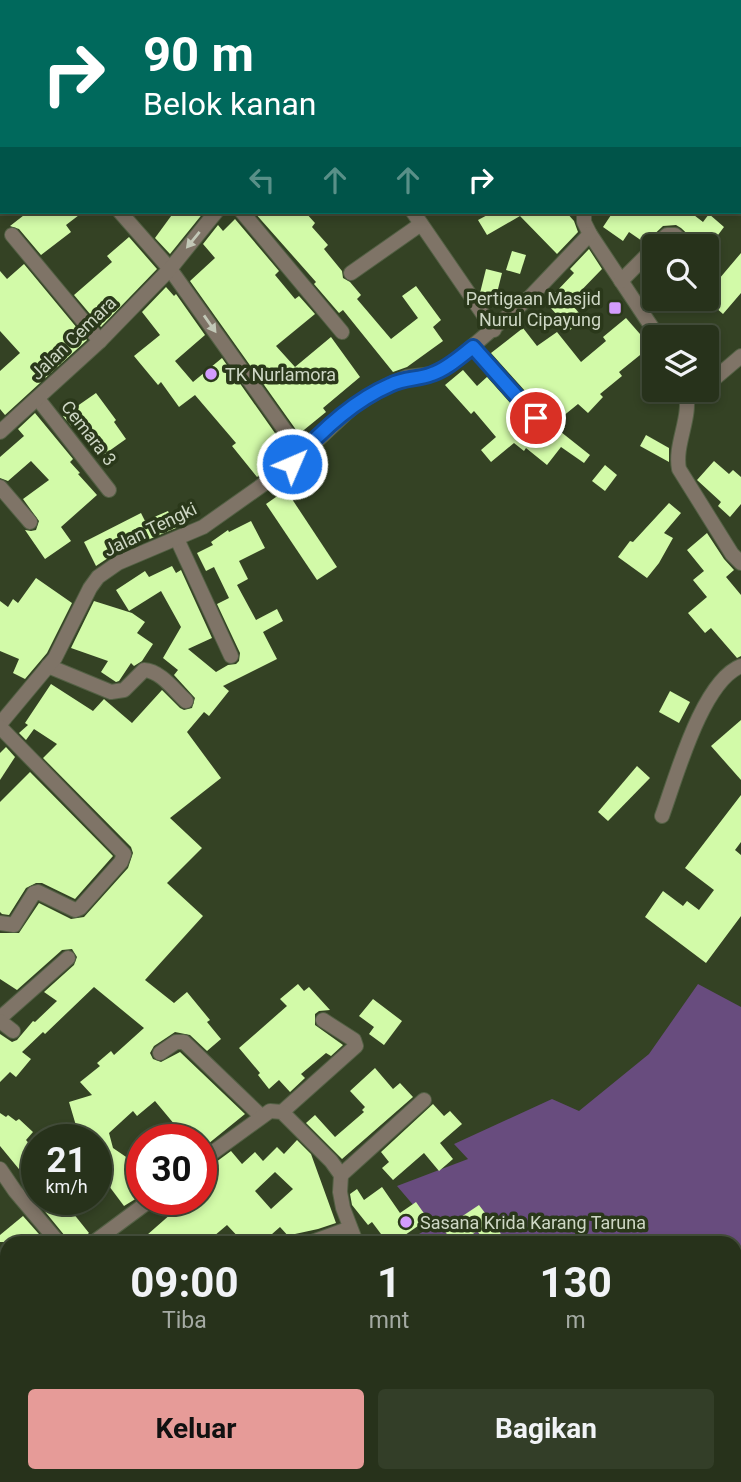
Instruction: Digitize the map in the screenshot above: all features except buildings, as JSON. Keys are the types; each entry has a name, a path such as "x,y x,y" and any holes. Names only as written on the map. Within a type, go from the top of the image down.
{"street":[{"path":"122,214 170,269 301,453"},
{"name":"Jalan Cemara","path":"2,427 38,399 100,341 170,269 214,214"},
{"path":"244,214 342,332"},
{"path":"584,214 584,222 590,234 650,325"},
{"path":"351,273 417,218 494,330"},
{"name":"Jalan Tengki","path":"0,725 48,666 98,578 118,564 202,527 256,491 292,464 354,406 386,386 407,377 433,374 454,362 530,297 590,234"},
{"path":"12,235 100,341"},
{"path":"621,281 642,260"},
{"path":"473,347 536,418"},
{"path":"719,376 740,359"},
{"name":"Cemara 3","path":"38,399 109,490"},
{"path":"686,402 677,459 679,469 741,564"},
{"path":"0,487 30,522"},
{"path":"177,538 231,656"},
{"path":"48,666 111,692 124,690 144,670 149,670 156,673 186,701"},
{"path":"662,816 703,708 728,673 741,666"},
{"path":"0,725 124,854 121,862 80,908 75,910 38,892 34,893 14,925 0,923"},
{"path":"13,1031 0,1019 68,958"},
{"path":"282,1112 356,1046 354,1040 323,1020"},
{"path":"160,1053 176,1042 184,1042 261,1116"},
{"path":"341,1175 424,1100"},
{"path":"217,1149 261,1116 270,1111 282,1112 331,1161 341,1175 340,1192 353,1236"},
{"path":"0,1169 53,1236"},
{"path":"102,1236 130,1215"}],"shaded area":[{"path":"698,984 741,1007 741,1236 415,1236 432,1227 397,1186 468,1159 454,1144 552,1099 579,1111 649,1054"}],"place":[{"name":"Pertigaan Masjid Nurul Cipayung","path":"615,308"},
{"name":"TK Nurlamora","path":"211,374"},
{"name":"Sasana Krida Karang Taruna","path":"406,1222"}],"route":[{"path":"292,464 354,406 386,386 407,377 433,374 473,347 536,418"}]}
